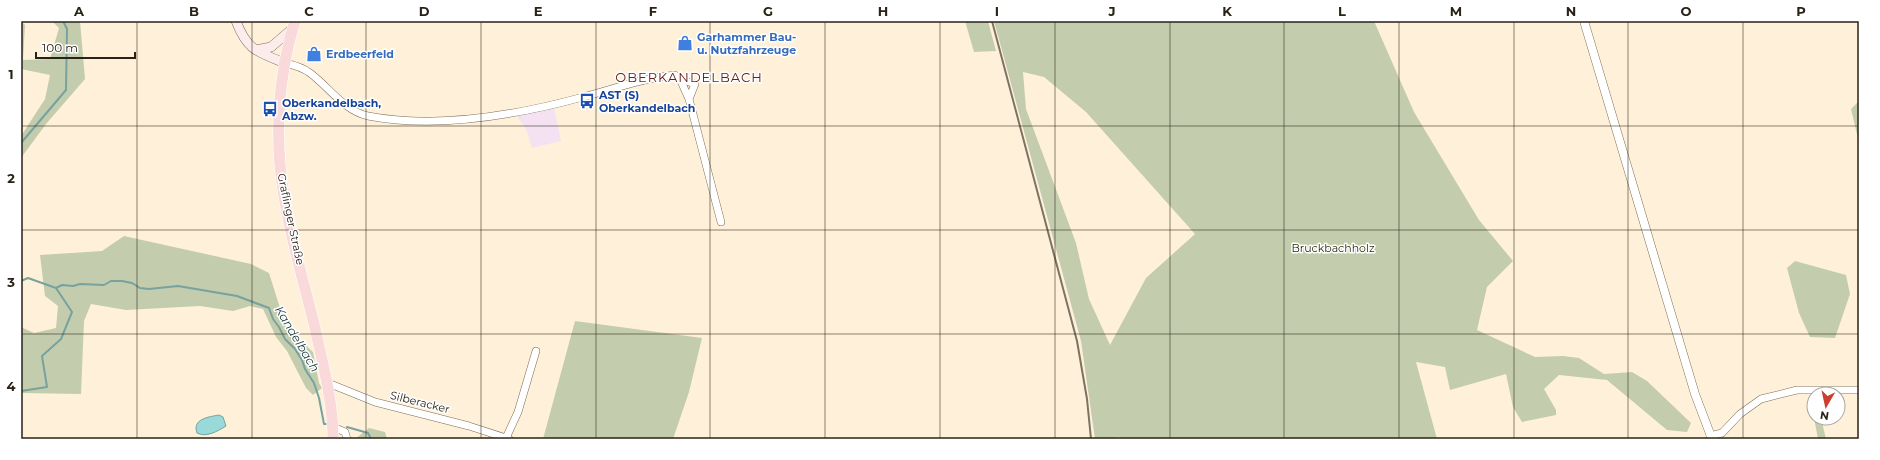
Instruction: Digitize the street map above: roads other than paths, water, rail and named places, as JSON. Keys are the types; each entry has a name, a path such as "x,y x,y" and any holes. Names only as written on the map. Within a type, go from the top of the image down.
{"main road":[{"path":"236,21 241,34 248,45 284,63"},
{"path":"256,50 272,47 294,25"},
{"name":"Graflinger Straße","path":"294,25 284,63 280,113 280,166 287,206 328,384 333,439"}],"street":[{"path":"1584,21 1695,394 1711,438 1722,433 1740,414 1761,399 1797,390 1859,390"},
{"path":"284,63 296,65 309,72 348,106 366,116 415,121 489,118 582,98 653,77 674,76 694,84 689,99"},
{"path":"680,79 689,99 721,222"},
{"path":"507,438 518,412 536,351"},
{"name":"Silberacker","path":"328,384 375,402 469,426 507,438"},
{"path":"333,427 345,432 347,439"}],"water":[{"path":"219,415 223,417 226,426 216,432 204,435 197,433 196,428 199,422 206,418"}],"waterway":[{"path":"21,143 66,90 67,29 63,21"},
{"path":"21,281 28,278 56,288 72,312 61,339 42,356 47,387 21,391"},
{"name":"Kandelbach","path":"56,288 62,285 104,285 111,281 132,283 140,288 149,289 178,286 237,296 269,308 273,319 285,339 295,349 314,383 319,398 324,424 327,424"},
{"name":"Kandelbach","path":"347,427 368,433 371,439"}],"railway":[{"path":"992,21 1077,341 1087,399 1091,439"}],"place":[{"name":"Garhammer Bau- u. Nutzfahrzeuge","path":"685,43"},
{"name":"Erdbeerfeld","path":"314,54"},
{"name":"AST (S) Oberkandelbach","path":"587,101"},
{"name":"Oberkandelbach, Abzw.","path":"270,109"}],"district":[{"name":"OBERKANDELBACH","path":"689,77"}],"park label":[{"name":"Bruckbachholz","path":"1333,248"}]}
